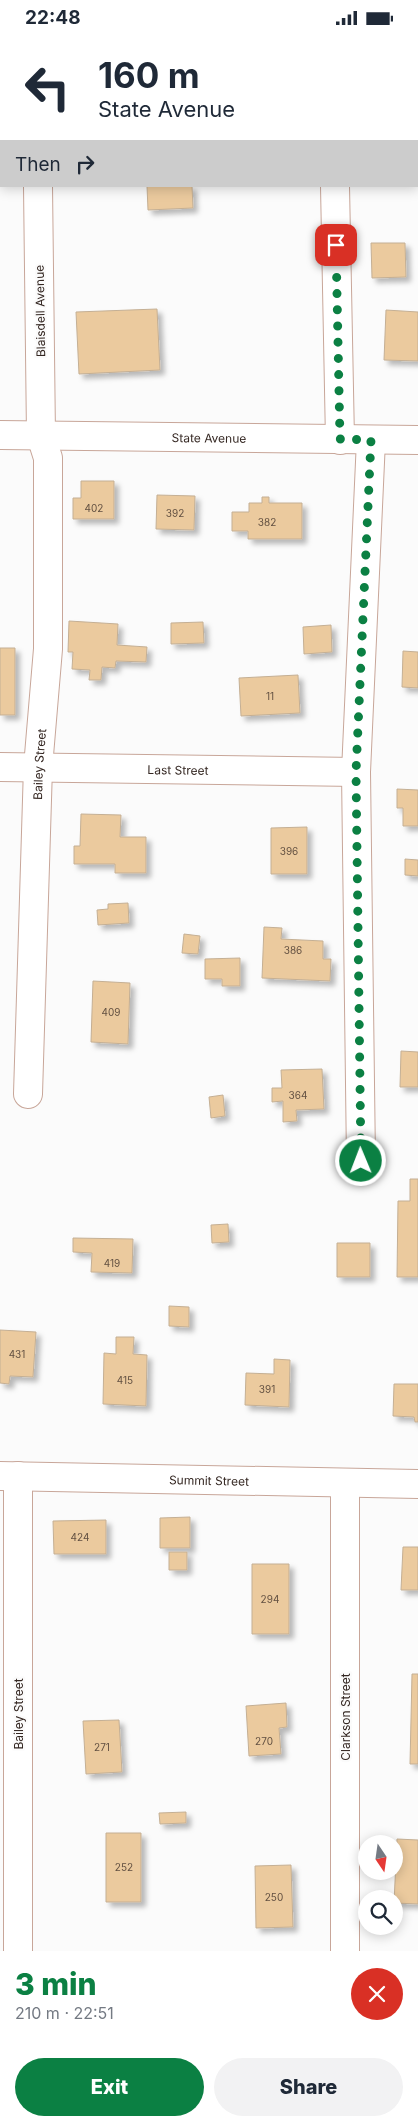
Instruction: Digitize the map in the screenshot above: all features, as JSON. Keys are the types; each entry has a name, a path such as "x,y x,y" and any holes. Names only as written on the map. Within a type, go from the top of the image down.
{"street":[{"name":"Blaisdell Avenue","path":"38,187 41,435"},
{"path":"335,187 340,439"},
{"name":"State Avenue","path":"0,435 418,439"},
{"name":"Bailey Street","path":"28,1094 38,767 48,649 48,458 41,435"},
{"path":"361,1161 356,772 371,440"},
{"name":"Last Street","path":"0,767 356,772"},
{"name":"Bailey Street","path":"9,1476 18,1951"},
{"name":"Summit Street","path":"9,1476 418,1485"},
{"name":"Clarkson Street","path":"345,1483 345,1951"}],"building":[{"path":"147,187 192,187 193,208 148,210"},
{"path":"371,243 405,243 406,277 372,278"},
{"path":"157,309 160,370 79,374 76,312"},
{"path":"386,310 418,312 418,361 384,360"},
{"path":"81,481 114,481 114,519 73,519 73,498 81,498"},
{"path":"157,495 195,496 194,530 156,529"},
{"path":"262,497 269,497 269,503 302,503 302,539 248,539 248,531 232,531 232,512 249,512 249,503 262,503"},
{"path":"69,621 118,624 117,645 147,647 146,662 116,661 115,668 102,667 101,680 89,680 90,670 72,669 73,652 68,652"},
{"path":"203,622 204,643 171,644 171,623"},
{"path":"331,625 332,652 304,654 303,627"},
{"path":"0,648 15,648 15,715 0,715"},
{"path":"403,651 418,652 418,688 402,687"},
{"path":"298,675 300,713 241,716 239,678"},
{"path":"397,789 418,790 418,826 403,826 403,808 397,808"},
{"path":"81,814 121,815 120,837 146,837 146,873 115,873 115,864 74,864 74,846 80,846"},
{"path":"307,827 307,874 271,874 271,828"},
{"path":"405,859 418,860 418,876 405,875"},
{"path":"128,903 129,923 98,925 97,910 108,909 108,904"},
{"path":"264,927 282,928 281,939 323,941 323,959 331,959 330,981 262,978"},
{"path":"184,934 200,936 198,954 182,953"},
{"path":"240,958 240,986 222,986 222,979 205,979 205,959"},
{"path":"93,981 130,983 128,1044 91,1042"},
{"path":"401,1051 418,1052 418,1087 400,1087"},
{"path":"322,1069 324,1109 296,1110 297,1121 283,1122 283,1101 272,1102 272,1088 282,1088 281,1070"},
{"path":"223,1095 225,1116 211,1118 209,1097"},
{"path":"410,1179 418,1179 418,1277 397,1277 398,1201 410,1201"},
{"path":"228,1224 229,1242 212,1243 211,1225"},
{"path":"73,1238 133,1239 132,1273 91,1272 92,1253 73,1252"},
{"path":"337,1243 370,1243 370,1277 337,1277"},
{"path":"169,1306 189,1307 189,1327 169,1326"},
{"path":"0,1330 36,1332 33,1377 10,1376 9,1384 0,1383"},
{"path":"116,1337 134,1337 133,1354 147,1355 146,1406 103,1404 104,1353 116,1354"},
{"path":"274,1359 290,1360 289,1407 245,1405 246,1373 274,1374"},
{"path":"394,1384 418,1384 418,1422 415,1422 414,1417 393,1416"},
{"path":"190,1517 190,1548 160,1548 160,1518"},
{"path":"106,1520 106,1554 54,1554 53,1521"},
{"path":"403,1547 418,1547 418,1590 401,1590"},
{"path":"169,1552 187,1552 187,1570 169,1570"},
{"path":"252,1564 289,1564 289,1634 252,1634"},
{"path":"412,1674 418,1674 418,1764 410,1764"},
{"path":"286,1703 287,1727 279,1728 281,1754 249,1756 246,1706"},
{"path":"119,1720 122,1772 86,1774 83,1721"},
{"path":"186,1812 186,1823 160,1824 159,1813"},
{"path":"106,1833 141,1833 141,1902 106,1902"},
{"path":"403,1839 418,1840 418,1904 403,1903 403,1890 395,1890 395,1880 403,1880"},
{"path":"291,1865 293,1927 256,1928 255,1866"}],"route":[{"path":"336,245 340,439 371,440 356,772 361,1161"}]}
